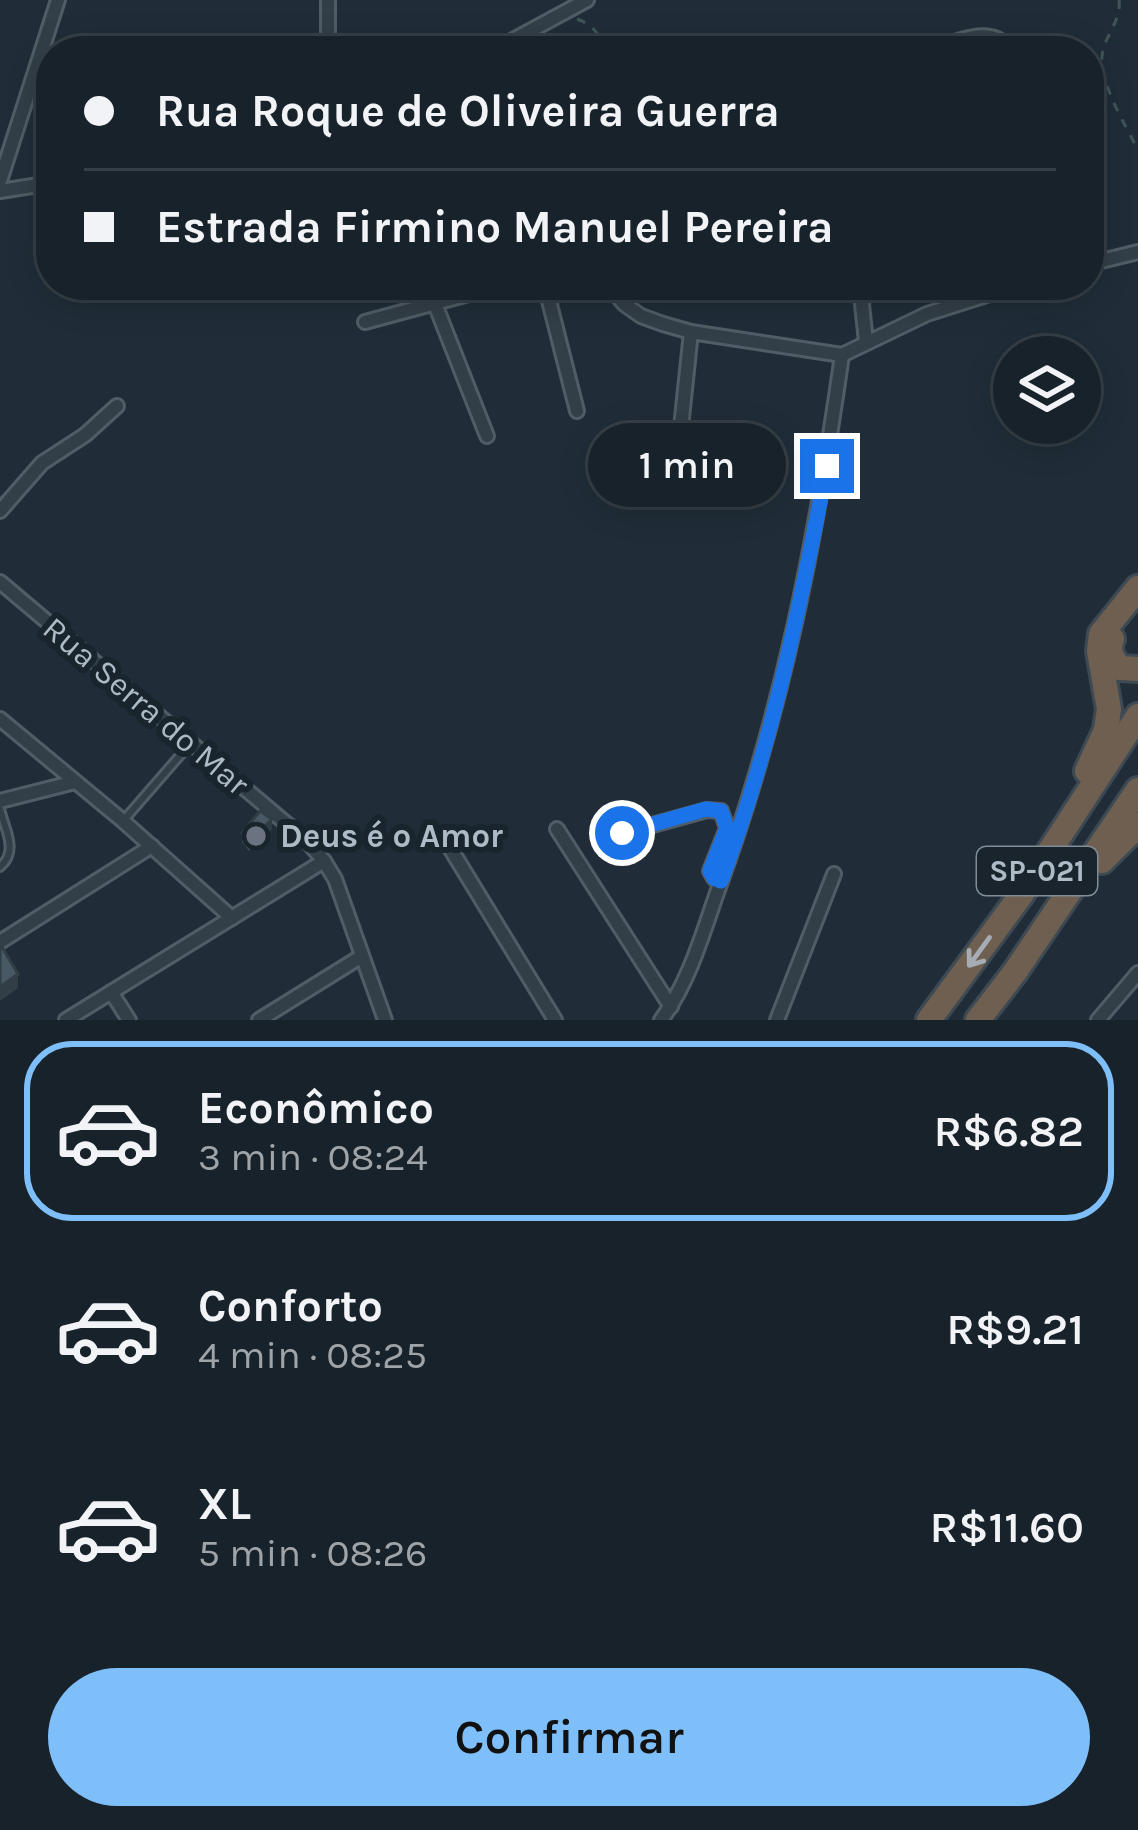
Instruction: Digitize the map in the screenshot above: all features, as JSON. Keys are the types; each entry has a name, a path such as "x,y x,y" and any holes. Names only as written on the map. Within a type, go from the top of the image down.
{"highway":[{"path":"1132,596 1109,645 1120,668 1138,668"},
{"path":"1061,834 1066,810 1106,730 1109,709 1099,651 1102,634 1132,596"},
{"name":"SP-021","path":"929,1020 1021,895 1138,716"},
{"name":"SP-021","path":"977,1020 1016,972 1138,790"},
{"path":"1084,872 1108,857 1138,825"}],"street":[{"path":"46,36 58,0"},
{"path":"328,0 328,36"},
{"path":"520,36 587,0"},
{"path":"0,181 36,64"},
{"path":"32,76 36,76"},
{"path":"0,190 36,185"},
{"path":"1104,261 1138,252"},
{"path":"365,322 447,300"},
{"path":"549,300 577,411"},
{"path":"621,300 641,316 691,332 842,355 927,314 971,300"},
{"path":"862,300 866,342"},
{"path":"434,304 487,436"},
{"path":"680,437 691,332"},
{"path":"661,1020 681,991 768,741 793,643 827,466 842,355"},
{"path":"0,511 42,463 85,435 117,406"},
{"name":"Rua Serra do Mar","path":"0,582 7,595 307,841 335,879 385,1020"},
{"path":"0,719 232,918"},
{"path":"0,805 75,782"},
{"path":"622,833 706,809 721,811 727,828 710,871 721,881"},
{"path":"556,829 671,1006"},
{"path":"447,843 555,1020"},
{"path":"0,942 152,846"},
{"path":"66,1020 324,861"},
{"path":"777,1020 834,874"},
{"path":"260,1020 362,956"},
{"path":"1098,1020 1138,973"},
{"path":"110,992 129,1020"}],"lane":[{"path":"123,821 190,744"},
{"path":"0,805 11,852 0,867"}],"path":[{"path":"1104,51 1119,0"},
{"path":"566,11 589,23 599,36"},
{"path":"1104,66 1110,96 1138,150"}],"building":[{"path":"260,811 272,819 249,842 242,833"},
{"path":"0,948 18,974 0,987"}],"place":[{"name":"Deus é o Amor","path":"256,836"}],"route":[{"path":"622,833 706,809 721,811 727,828 710,871 721,881 768,741 793,643 827,466"}]}
